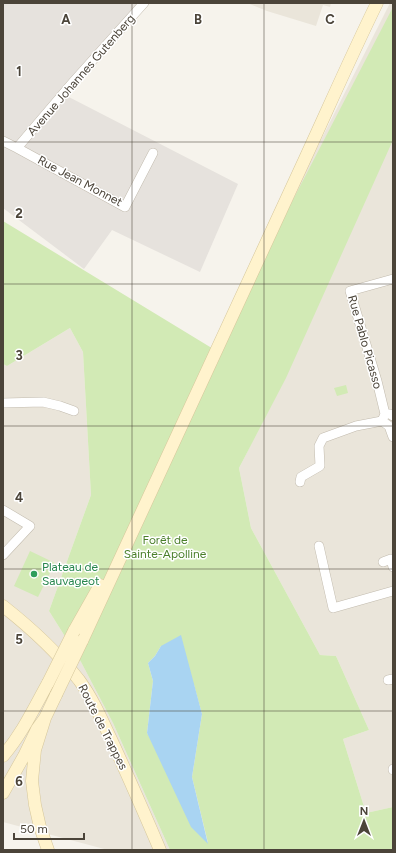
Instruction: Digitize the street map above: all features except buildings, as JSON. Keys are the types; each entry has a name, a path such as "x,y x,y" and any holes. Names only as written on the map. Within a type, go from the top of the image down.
{"main road":[{"path":"3,756 22,731 48,683 78,636 150,494 377,3"},
{"name":"Route de Trappes","path":"3,606 52,648 80,681 90,697 109,735 160,850"},
{"path":"3,793 56,695 78,636"},
{"path":"44,718 35,750 32,781 40,827 48,850"}],"street":[{"name":"Avenue Johannes Gutenberg","path":"17,148 74,81 144,3"},
{"name":"Rue Jean Monnet","path":"3,141 125,207 153,153"},
{"name":"Rue Pablo Picasso","path":"386,417 377,381 350,291 393,279"},
{"path":"3,403 43,402 74,411"},
{"path":"300,482 302,477 320,466 319,446 323,438 386,417 391,424 393,437"},
{"path":"3,510 30,526 3,555"},
{"path":"319,546 333,608 393,591"},
{"path":"383,562 391,559 393,567"}],"shaded area":[{"path":"3,3 144,3 63,94 238,184 200,272 112,230 84,269 3,208"},
{"path":"247,3 331,3 330,7 323,5 316,26 267,11"},
{"path":"390,3 393,3 393,807 366,813 343,739 369,730 336,656 320,655 251,528 239,468 285,378 215,350"},
{"path":"70,328 83,352 91,495 49,611 81,662 113,723 170,850 108,850 3,822 3,364 7,366"}],"green space":[{"name":"Forêt de Sainte-Apolline","path":"393,7 393,140 286,378 239,468 251,528 320,655 336,656 369,730 343,739 366,813 393,807 393,850 170,850 113,723 81,662 49,611 91,495 83,352 70,328 7,366 3,364 3,221 215,350","holes":["161,646 194,685 202,714 192,777 208,843 147,733 153,681 148,663 155,656"]},
{"path":"346,385 348,393 337,396 334,388"},
{"name":"Plateau de Sauvageot","path":"30,551 55,563 38,597 14,586"}],"water":[{"path":"181,635 202,714 192,777 208,844 191,827 147,733 153,681 148,663 155,656 161,646"}],"place":[{"name":"Plateau de Sauvageot","path":"34,574"}]}
